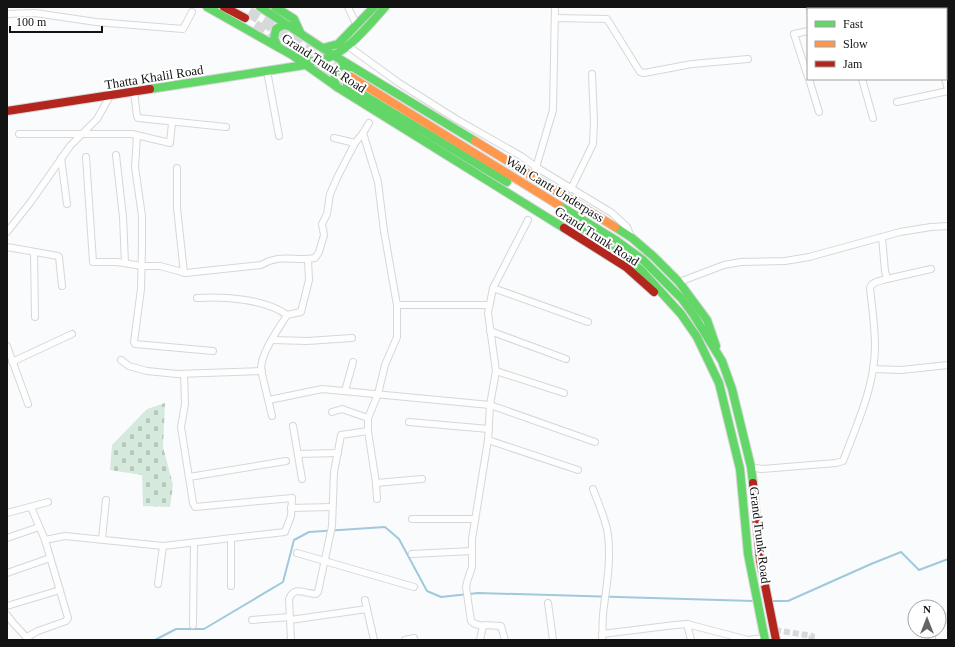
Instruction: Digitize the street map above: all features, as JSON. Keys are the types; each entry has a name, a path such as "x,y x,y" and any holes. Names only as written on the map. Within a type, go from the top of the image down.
{"main road":[{"name":"Grand Trunk Road","path":"207,7 309,63 337,87 626,267 643,280 661,299 681,322 708,358 719,383 740,469 749,564 764,639"},
{"path":"224,7 247,15 241,7"},
{"name":"Grand Trunk Road","path":"260,7 333,55 534,176 632,238 654,256 679,282 707,320 732,388 751,467 760,560 776,640"},
{"path":"275,7 294,19 300,32"},
{"path":"309,63 319,55 320,46 338,44 374,7"},
{"name":"Thatta Khalil Road","path":"7,111 267,71 320,61 348,46 385,7"},
{"path":"278,47 275,41 276,29 283,25 291,26"},
{"path":"337,87 333,78 338,68 348,65 353,67"},
{"name":"Wah Cantt Underpass","path":"708,358 697,337 681,314 640,269 620,253 349,81 617,241 643,260 682,299 719,354"},
{"path":"740,469 751,467"}],"street":[{"path":"348,7 357,26"},
{"path":"534,176 553,110 555,7"},
{"path":"7,14 35,13 96,22 183,29 192,12"},
{"path":"555,18 607,19 640,72 644,73 692,64 748,58"},
{"path":"807,31 794,34 807,75"},
{"path":"348,46 399,83 456,119 521,156 571,189 612,213 627,227 632,238"},
{"path":"267,71 279,136"},
{"path":"571,189 593,144 594,122 592,74"},
{"path":"809,80 819,112"},
{"path":"862,80 873,118"},
{"path":"897,102 948,90 945,80"},
{"path":"392,90 399,83"},
{"path":"134,92 138,118 172,123 226,127"},
{"path":"7,232 30,203 70,146 97,119 110,96"},
{"path":"19,134 132,134 170,143 172,123"},
{"path":"86,157 93,262 160,266 184,273 261,265 270,260 279,258 308,260 315,258 319,252 324,235 322,224 327,214 330,194 337,178 355,143 369,123"},
{"path":"363,133 378,182 384,231 397,305 398,337 386,365 378,394 368,418 368,431 377,499"},
{"path":"137,136 135,167 142,222 142,266 141,289 134,342 135,344 213,351"},
{"path":"334,138 355,143"},
{"path":"116,156 123,217 125,263"},
{"path":"61,158 67,204"},
{"path":"177,168 177,208 184,273"},
{"path":"504,640 501,626 483,626 475,624 471,621 466,587 472,567 472,539 488,440 490,405 496,371 490,332 488,313 489,305 492,288 528,220"},
{"path":"679,282 724,265 741,262 785,261 809,257 900,232 948,226"},
{"path":"882,237 887,279"},
{"path":"7,247 59,257 62,286"},
{"path":"34,252 35,316"},
{"path":"272,416 261,364 272,340 287,315 301,312 309,280 308,260"},
{"path":"751,467 761,469 829,464 844,461 869,391 873,369 875,346 871,285 874,282 931,269"},
{"path":"492,288 588,322"},
{"path":"197,298 217,297 248,301 280,310 287,315"},
{"path":"397,305 489,305"},
{"path":"490,332 566,360"},
{"path":"12,362 72,334"},
{"path":"272,340 307,341 352,338"},
{"path":"7,346 28,404"},
{"path":"121,360 129,366 147,371 184,374 262,371"},
{"path":"345,392 353,362"},
{"path":"873,369 902,370 948,365"},
{"path":"496,371 564,393"},
{"path":"45,540 65,536 162,546 285,532 291,516 292,498 289,497 195,507 193,503 181,427 185,404 184,374"},
{"path":"269,400 322,389 490,405 595,442"},
{"path":"332,412 342,409 368,418"},
{"path":"409,422 489,429"},
{"path":"293,426 302,479"},
{"path":"291,640 289,599 291,594 294,591 298,591 316,594 325,560 332,526 334,472 341,434 368,431"},
{"path":"488,440 578,470"},
{"path":"298,454 338,453"},
{"path":"189,477 286,461"},
{"path":"376,483 422,479"},
{"path":"592,488 606,524 608,536 607,590 603,607 602,637 675,624 687,624 748,640 764,639"},
{"path":"102,539 106,500"},
{"path":"7,513 48,502"},
{"path":"7,615 28,638 38,631 66,621 68,618 45,540 31,507"},
{"path":"291,508 332,508"},
{"path":"412,520 475,519"},
{"path":"7,538 39,527"},
{"path":"231,538 232,586"},
{"path":"193,625 194,543"},
{"path":"158,584 162,546"},
{"path":"412,554 472,551"},
{"path":"297,553 414,587"},
{"path":"7,573 50,558"},
{"path":"7,606 60,590"},
{"path":"365,600 374,640"},
{"path":"548,603 553,640"},
{"path":"252,620 290,619 367,609"},
{"path":"687,624 691,640"},
{"path":"480,640 483,626"},
{"path":"404,640 414,638"}],"green space":[{"path":"165,403 163,447 173,485 170,507 143,506 142,475 110,470 112,445 147,409"}],"waterway":[{"path":"155,640 176,629 204,629 283,582 294,540 309,532 385,527 399,539 427,591 441,597 478,593 753,601"},
{"path":"771,601 788,601 901,552 919,570 948,559"}],"tunnel":[{"path":"249,12 351,77"},
{"path":"255,25 347,85"},
{"path":"775,630 812,636 811,640"}],"traffic: fast":[{"path":"207,7 292,55 337,87 564,228"},
{"path":"260,7 333,55 475,141"},
{"path":"275,7 294,19 300,32"},
{"path":"323,48 338,44 374,7"},
{"path":"299,58 317,61 337,54 355,40 385,7"},
{"path":"278,47 274,38 276,29 283,25 290,26"},
{"path":"150,89 305,65"},
{"path":"337,87 334,78 337,70 342,66 351,67"},
{"path":"347,85 507,182"},
{"path":"560,206 617,241 643,260 682,299 693,314 722,361 732,389 751,467 753,483"},
{"path":"615,227 632,238 653,256 679,282 707,320 716,346"},
{"path":"586,231 620,253 640,269 681,314 697,337 719,383 740,469 748,554 765,640"}],"traffic: slow":[{"path":"351,77 560,206"},
{"path":"475,141 615,227"}],"traffic: jam":[{"path":"224,7 245,18"},
{"path":"7,111 150,89"},
{"path":"564,228 626,267 654,292"},
{"path":"753,483 760,560 776,640"}]}
